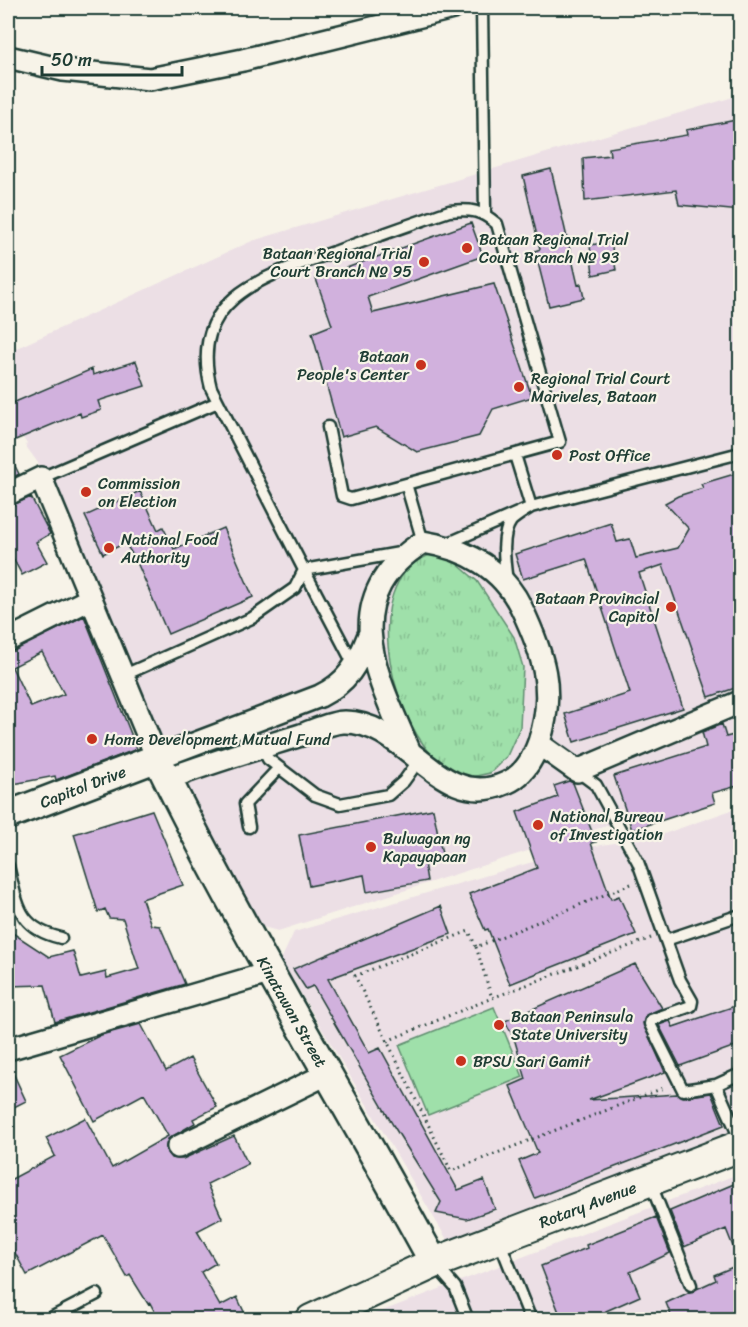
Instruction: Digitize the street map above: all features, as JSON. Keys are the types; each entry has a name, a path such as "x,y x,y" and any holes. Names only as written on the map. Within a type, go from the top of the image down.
{"main road":[{"name":"Rotary Avenue","path":"311,1320 434,1263 741,1146"}],"street":[{"path":"8,57 63,70 150,79 243,60 453,8"},
{"path":"8,494 41,478 162,769"},
{"path":"425,546 471,555 507,582 532,630 548,683 546,718 529,764 515,779 482,790 454,784 387,735 344,722 207,763 162,769 338,687 355,667 368,637 370,614 376,595 388,575 425,546"},
{"path":"8,639 90,599"},
{"path":"368,637 388,703 414,756"},
{"path":"538,744 577,771 741,702"},
{"name":"Capitol Drive","path":"8,814 162,769"},
{"name":"Kinatawan Street","path":"162,769 269,973 328,1073 434,1263"},
{"path":"8,1049 269,973"},
{"path":"178,1147 328,1073"}],"lane":[{"path":"482,8 485,213"},
{"path":"328,427 342,496 346,499 560,442 497,224 485,213 471,208 449,211 274,273 239,292 222,309 210,331 204,364 218,402 355,667"},
{"path":"41,478 218,402"},
{"path":"304,570 425,546 531,507 741,453"},
{"path":"515,455 531,507"},
{"path":"406,484 425,546"},
{"path":"507,582 504,561 506,537 511,521 531,507"},
{"path":"122,676 252,618 295,588 304,570"},
{"path":"262,747 268,759 315,795 340,804 388,795 404,781 414,756"},
{"path":"249,827 245,804 279,768"},
{"path":"577,771 596,785 638,862 692,1003 651,1020 650,1024 683,1090 716,1085 741,1074"},
{"path":"8,866 19,910 25,921 35,929 61,938"},
{"path":"665,936 741,915"},
{"path":"716,1085 741,1139"},
{"path":"649,1181 691,1285"},
{"path":"499,1239 531,1320"},
{"path":"434,1263 455,1287 468,1320"},
{"path":"47,1320 97,1294"}],"path":[{"path":"476,947 644,879"},
{"path":"492,998 470,931 355,976 451,1171 679,1082"},
{"path":"387,1041 492,998 665,936"}],"shaded area":[{"path":"740,95 740,783 278,931 263,927 251,915 195,817 52,482 25,445 27,444 8,415 8,352 252,241"},
{"path":"740,807 740,1135 449,1243 281,960 294,932 577,849 658,836"},
{"path":"740,1172 740,1319 359,1320 738,1174"}],"green space":[{"path":"429,555 449,557 477,581 514,637 523,667 520,727 507,756 490,773 467,778 439,762 423,745 398,694 387,635 389,607 398,583 413,564"},
{"name":"BPSU Sari Gamit","path":"494,1007 523,1077 428,1115 399,1045"}],"building":[{"path":"741,119 741,211 679,205 676,190 585,201 583,158 610,155 609,148 687,135 686,130"},
{"path":"551,169 578,285 581,284 584,298 549,306 535,251 540,249 523,176"},
{"name":"Bataan People's Center","path":"471,223 483,256 368,297 373,313 494,284 532,397 493,409 479,436 417,452 376,427 341,437 312,333 332,325 316,279"},
{"path":"611,242 616,270 593,275 590,245"},
{"path":"136,361 145,386 98,401 101,410 81,417 80,413 8,443 8,405 92,369 93,375"},
{"path":"8,452 19,474 8,480"},
{"name":"Bataan Provincial Capitol","path":"741,472 741,686 709,697 663,565 639,573 683,708 574,742 565,714 630,693 586,559 523,579 515,554 611,523 617,542 630,539 636,558 678,548 689,529 665,503 703,488 701,484"},
{"path":"140,491 158,530 163,527 174,549 223,528 253,597 168,634 136,560 125,543 103,554 85,516"},
{"path":"31,497 50,534 36,542 47,562 22,575 8,549 8,507"},
{"path":"84,616 137,749 56,780 55,776 8,785 8,653","holes":["42,652 64,694 31,707 12,667"]},
{"path":"722,724 726,737 741,733 741,785 712,793 715,803 632,830 614,776 706,747 702,732"},
{"path":"569,781 573,783 596,842 591,843 611,899 619,896 636,934 510,984 488,929 485,930 469,894 537,868 517,812 558,797 554,786"},
{"name":"Bulwagan ng Kapayapaan","path":"433,809 443,859 424,863 427,881 367,892 364,875 309,886 299,835"},
{"path":"152,810 183,885 142,899 151,925 160,926 185,984 55,1022 45,985 8,986 8,930 49,957 73,951 81,978 106,972 107,978 139,969 123,919 109,918 105,909 98,912 74,834"},
{"path":"441,906 451,934 328,979 369,1053 380,1048 458,1190 484,1180 495,1209 467,1219 436,1213 441,1202 393,1125 313,986 306,989 293,969"},
{"path":"635,964 662,1008 646,1015 643,1023 665,1072 589,1100 677,1094 684,1097 711,1093 724,1125 535,1198 519,1161 538,1153 510,1086 526,1079 514,1038 505,1021"},
{"path":"741,1004 741,1044 680,1066 659,1025 670,1021 673,1027"},
{"path":"141,1024 166,1071 190,1058 217,1107 193,1119 195,1123 168,1139 167,1153 171,1158 183,1159 234,1136 248,1164 207,1184 222,1218 197,1231 216,1263 201,1272 220,1306 237,1297 248,1320 159,1320 130,1275 127,1277 103,1235 27,1275 8,1240 8,1181 55,1156 46,1138 85,1118 112,1168 168,1136 144,1094 94,1121 60,1055 101,1035"},
{"path":"8,1062 26,1101 8,1110"},
{"path":"741,1181 741,1320 673,1320 666,1303 716,1280 714,1275 740,1264 726,1229 684,1247 670,1211"},
{"path":"656,1217 670,1253 630,1272 640,1296 606,1311 609,1320 562,1320 541,1266"}],"place":[{"name":"Bataan Regional Trial Court Branch № 93","path":"467,248"},
{"name":"Bataan Regional Trial Court Branch № 95","path":"424,262"},
{"name":"Bataan People's Center","path":"421,365"},
{"name":"Regional Trial Court Mariveles, Bataan","path":"519,387"},
{"name":"Post Office","path":"557,455"},
{"name":"Commission on Election","path":"86,492"},
{"name":"National Food Authority","path":"109,548"},
{"name":"Bataan Provincial Capitol","path":"671,607"},
{"name":"Home Development Mutual Fund","path":"92,739"},
{"name":"National Bureau of Investigation","path":"538,825"},
{"name":"Bulwagan ng Kapayapaan","path":"371,847"},
{"name":"Bataan Peninsula State University","path":"499,1025"},
{"name":"BPSU Sari Gamit","path":"461,1061"}]}
